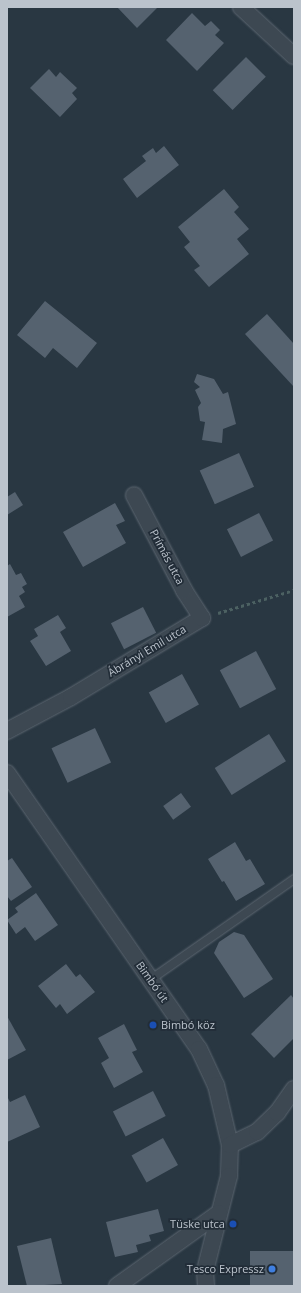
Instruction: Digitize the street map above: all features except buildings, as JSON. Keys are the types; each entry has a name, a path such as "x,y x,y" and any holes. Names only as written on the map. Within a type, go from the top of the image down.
{"street":[{"path":"241,7 294,56"},
{"name":"Prímás utca","path":"134,495 184,590 202,618"},
{"name":"Ábrányi Emil utca","path":"7,731 71,696 202,618"},
{"name":"Bimbó út","path":"7,773 12,791 199,1049 216,1085 230,1145 229,1176 205,1271 206,1286"},
{"path":"230,1145 256,1132 277,1113 294,1089"},
{"path":"117,1286 219,1213"}],"lane":[{"path":"150,980 294,879"}],"path":[{"path":"202,618 294,590"}],"place":[{"name":"Bimbó köz","path":"153,1025"},
{"name":"Tüske utca","path":"233,1224"},
{"name":"Tesco Expressz","path":"272,1269"}]}
